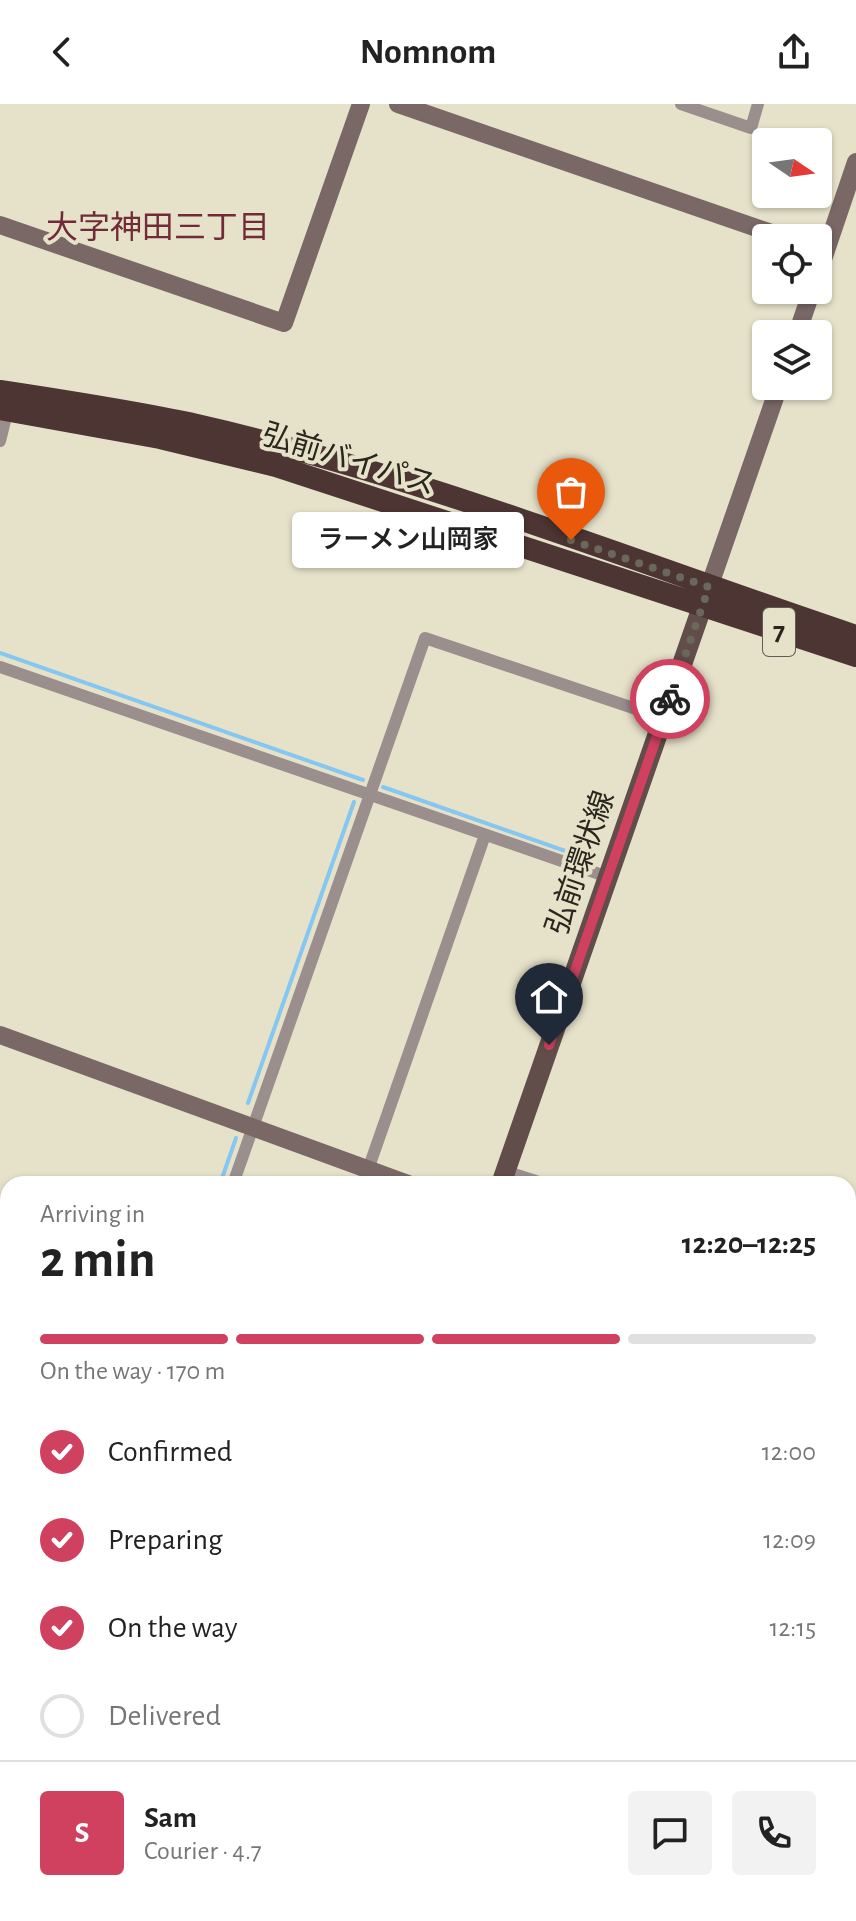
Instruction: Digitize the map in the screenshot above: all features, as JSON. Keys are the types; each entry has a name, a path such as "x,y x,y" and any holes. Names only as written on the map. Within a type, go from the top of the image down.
{"highway":[{"name":"弘前バイパス","path":"3,403 110,407 285,448 429,491 856,656"},
{"name":"弘前バイパス","path":"705,597 856,636"}],"main road":[{"name":"弘前環状線","path":"504,1176 705,597"}],"street":[{"path":"0,225 284,323 361,104"},
{"path":"398,104 424,108 752,226"},
{"path":"681,104 751,128 758,104"},
{"path":"832,224 856,162"},
{"path":"705,597 774,400"},
{"path":"0,441 3,403"},
{"path":"236,1176 425,638 663,718"},
{"path":"0,667 608,877"},
{"path":"366,1176 485,835"},
{"path":"0,1035 253,1128 364,1176"}],"waterway":[{"path":"0,653 363,780"},
{"path":"383,787 591,860"},
{"path":"248,1103 354,802"},
{"path":"223,1176 236,1138"}],"way so far":[{"path":"571,540 709,587 670,699"}],"place":[{"name":"ラーメン山岡家","path":"571,540"}],"district":[{"name":"大字神田三丁目","path":"158,228"}],"route":[{"path":"549,1045 670,699"}]}
